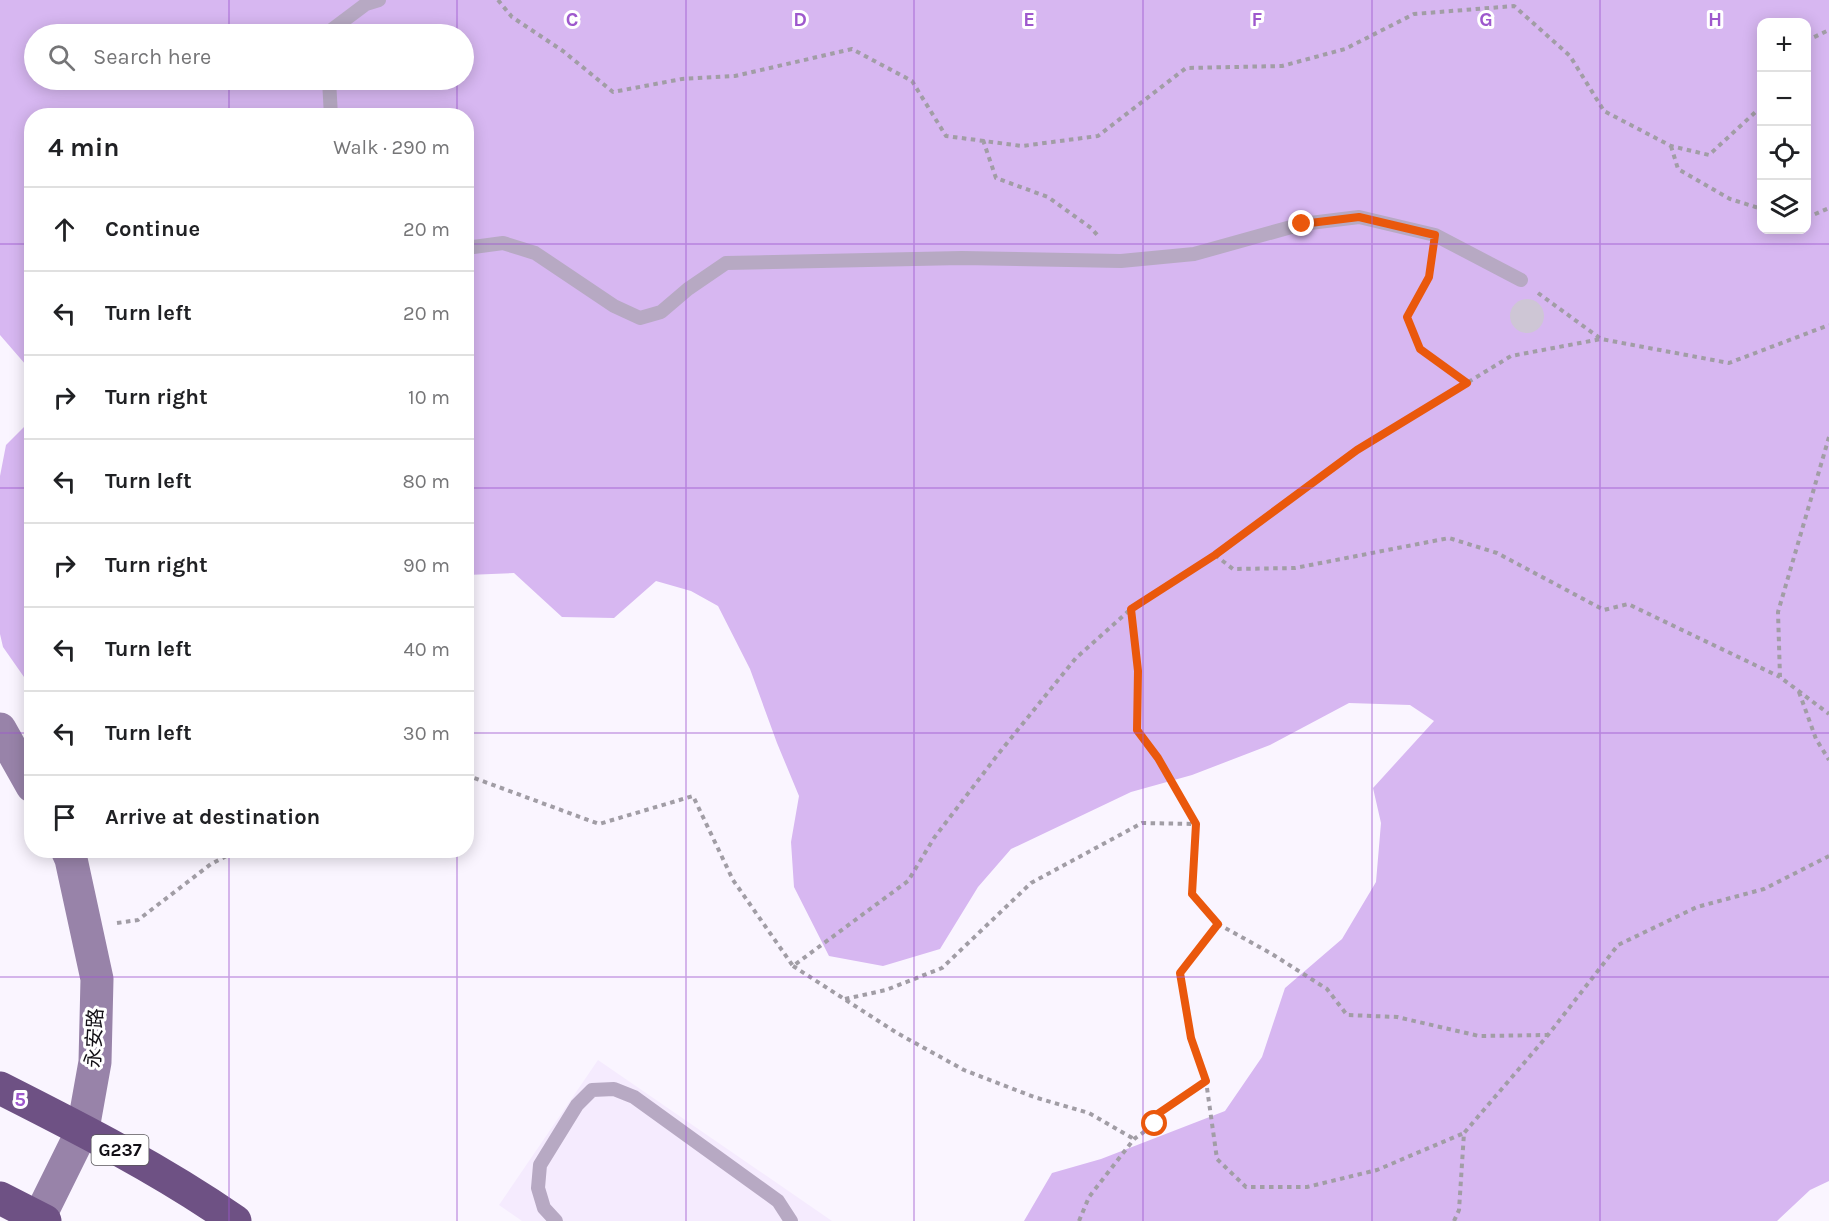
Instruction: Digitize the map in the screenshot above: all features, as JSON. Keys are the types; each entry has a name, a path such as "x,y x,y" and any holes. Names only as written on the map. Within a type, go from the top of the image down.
{"highway":[{"name":"G237","path":"0,1088 82,1129 186,1187 235,1221"},
{"path":"0,1198 42,1220"}],"street":[{"path":"0,729 24,772"},
{"name":"永安路","path":"42,1220 82,1129 95,1062 97,979 71,858"}],"lane":[{"path":"339,24 366,4 379,0"},
{"path":"330,90 331,108"},
{"path":"474,247 503,243 535,254 614,306 640,318 661,312 688,289 726,263 962,258 1121,261 1194,254 1302,224 1359,217 1435,235 1521,280"},
{"path":"556,1221 544,1208 538,1188 540,1165 577,1105 592,1090 614,1089 634,1097 778,1201 791,1221"}],"path":[{"path":"498,0 512,17 563,51 613,92 682,79 735,76 852,49 912,81 946,136 1022,146 1098,136 1186,69 1281,66 1345,49 1414,14 1514,6 1570,56 1604,111 1671,146 1709,155 1757,110"},
{"path":"1811,39 1829,30"},
{"path":"983,140 996,178 1048,197 1091,228 1121,261"},
{"path":"1671,146 1678,169 1730,199 1757,208"},
{"path":"1811,214 1829,208"},
{"path":"1435,235 1429,277 1407,317 1420,349 1467,383"},
{"path":"1521,280 1601,339"},
{"path":"793,966 908,881 934,838 1076,658 1131,609 1215,555 1357,450 1510,356 1601,339 1729,363 1829,326"},
{"path":"1780,677 1778,612 1829,437"},
{"path":"1215,555 1233,569 1295,568 1449,538 1497,553 1604,610 1628,604 1780,677 1829,714"},
{"path":"1131,609 1138,671 1137,730 1158,758 1196,824 1192,894 1218,924 1272,954 1327,989 1347,1015 1396,1017 1479,1036 1548,1035"},
{"path":"1799,691 1816,739 1829,760"},
{"path":"474,778 599,824 693,796 733,880 793,966 897,1033 964,1070 1034,1097 1089,1113 1134,1139"},
{"path":"845,999 886,990 942,968 1031,883 1142,823 1196,824"},
{"path":"1218,924 1180,973 1191,1038 1206,1081 1216,1159 1246,1187 1307,1187 1377,1170 1464,1133 1548,1035 1618,945 1697,907 1764,889 1829,856"},
{"path":"87,929 138,920 211,864 223,858"},
{"path":"1079,1221 1089,1197 1134,1139 1155,1124 1159,1113 1206,1081"},
{"path":"1454,1221 1459,1210 1464,1133"}],"shaded area":[{"path":"0,0 1829,0 1829,1181 1810,1190 1777,1221 1024,1221 1052,1173 1101,1159 1225,1111 1262,1057 1285,988 1342,939 1376,882 1381,823 1373,788 1434,721 1410,705 1349,703 1270,745 1192,775 1131,792 1011,849 978,887 940,949 883,966 829,956 794,887 791,842 799,796 750,669 718,606 691,591 656,581 614,618 562,617 514,573 474,575 474,108 24,108 24,363 0,335"},
{"path":"24,427 24,677 3,647 0,634 0,476 6,445"},
{"path":"598,1060 832,1221 522,1221 499,1205"}],"building":[{"path":"1527,299 1539,304 1544,316 1539,328 1527,333 1515,328 1510,316 1515,304"}],"route":[{"path":"1155,1124 1159,1113 1206,1081 1191,1038 1180,973 1218,924 1192,894 1196,824 1158,758 1137,730 1138,671 1131,609 1215,555 1357,450 1467,383 1420,349 1407,317 1429,277 1435,235 1359,217 1302,224"}]}
